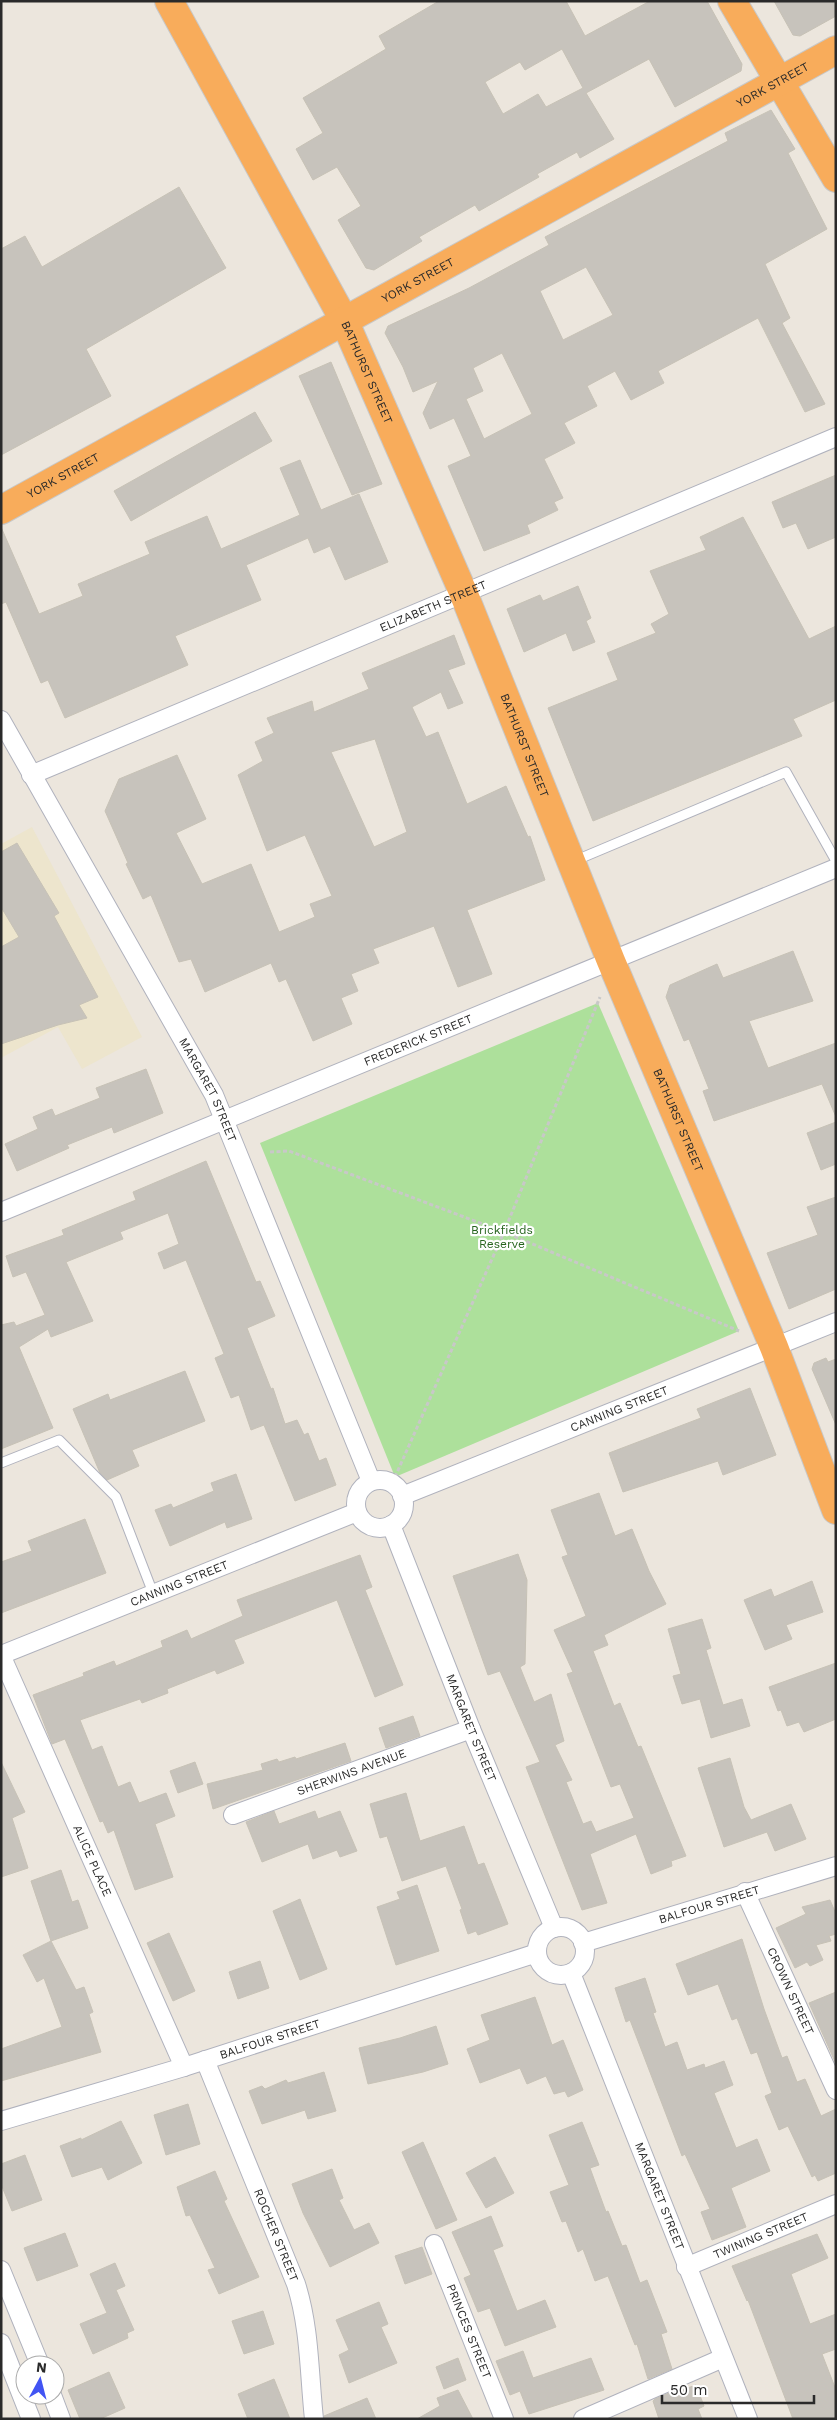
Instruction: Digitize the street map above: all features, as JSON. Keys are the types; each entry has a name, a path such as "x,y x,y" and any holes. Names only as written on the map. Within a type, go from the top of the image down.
{"highway":[{"name":"BATHURST STREET","path":"169,1 344,320 463,592 611,961 774,1347 836,1510"},
{"path":"732,1 836,178"},
{"name":"YORK STREET","path":"1,510 836,50"}],"street":[{"name":"ELIZABETH STREET","path":"31,775 463,592 836,438"},
{"name":"MARGARET STREET","path":"1,720 202,1072 225,1120 371,1482"},
{"name":"FREDERICK STREET","path":"1,1212 836,868"},
{"name":"CANNING STREET","path":"402,1496 836,1322"},
{"path":"386,1481 393,1484 402,1496 403,1510 396,1521 383,1528 367,1524 357,1512 357,1497 365,1485 371,1482 386,1481"},
{"name":"CANNING STREET","path":"1,1655 357,1512"},
{"name":"MARGARET STREET","path":"390,1525 471,1729 554,1928"},
{"name":"ALICE PLACE","path":"1,1655 184,2067"},
{"name":"SHERWINS AVENUE","path":"233,1814 471,1729"},
{"name":"BALFOUR STREET","path":"583,1943 745,1892 836,1866"},
{"name":"CROWN STREET","path":"745,1892 836,2090"},
{"path":"554,1928 568,1928 580,1936 583,1943 585,1950 581,1963 571,1973 556,1974 549,1972 539,1961 537,1947 543,1935 554,1928"},
{"name":"BALFOUR STREET","path":"1,2121 184,2067 537,1954"},
{"name":"MARGARET STREET","path":"571,1973 686,2267 748,2419"},
{"name":"ROCHER STREET","path":"206,2060 296,2284 304,2310 314,2419"},
{"name":"TWINING STREET","path":"686,2267 836,2204"},
{"name":"PRINCES STREET","path":"434,2244 504,2419"},
{"path":"1,2270 7,2301 35,2355"},
{"path":"1,2343 31,2419"},
{"path":"583,2419 723,2358"},
{"path":"56,2405 61,2419"}],"lane":[{"path":"571,862 786,772 836,861"},
{"path":"1,1463 58,1440 116,1497 153,1593"}],"path":[{"path":"396,1477 504,1232 600,998"},
{"path":"270,1152 289,1151 504,1232 738,1331"}],"shaded area":[{"path":"32,827 142,1037 82,1069 58,1027 1,1058 1,844"}],"green space":[{"name":"Brickfields Reserve","path":"598,1003 739,1331 395,1477 260,1143"}],"building":[{"path":"439,1 566,1 585,36 650,1 707,1 742,64 741,71 675,107 649,59 586,93 614,139 580,158 577,152 537,174 539,177 479,211 475,205 419,237 422,241 374,270 366,268 338,220 361,206 337,167 313,180 296,149 323,133 303,98 386,49 379,36","holes":["562,49 583,88 546,107 538,94 503,114 485,82 520,62 525,70"]},
{"path":"774,1 836,1 836,16 800,36 793,35"},
{"path":"771,110 795,149 788,153 827,229 765,264 790,318 782,323 825,404 805,412 758,318 658,371 664,383 631,400 615,371 587,386 597,406 564,423 575,443 544,459 563,498 554,502 558,510 527,525 530,533 484,551 448,466 471,456 454,418 430,429 423,413 438,381 413,392 403,367 385,333 388,326 469,288 549,245 545,237 728,141 725,133","holes":["586,267 613,315 563,340 540,291","502,353 532,414 484,439 466,399 483,391 473,368"]},
{"path":"179,187 226,268 86,349 111,396 1,455 1,249 25,236 42,267"},
{"path":"331,362 382,484 352,495 299,376"},
{"path":"255,412 272,441 131,521 114,491"},
{"path":"300,460 321,510 359,494 388,562 345,580 330,546 314,553 308,538 246,565 261,600 175,636 188,665 65,718 48,680 41,683 6,602 1,604 1,527 39,614 83,596 78,584 150,554 145,542 207,516 221,549 300,515 280,468"},
{"path":"836,475 836,537 808,549 796,523 783,528 772,502"},
{"path":"743,517 809,639 836,626 836,700 793,719 802,736 593,821 548,708 618,680 607,653 656,633 651,624 669,614 650,571 706,550 700,537"},
{"path":"578,586 591,618 586,621 595,642 573,651 566,633 524,652 507,609 540,595 543,601"},
{"path":"454,635 465,664 448,670 463,703 448,709 441,692 412,707 426,737 438,732 467,804 506,786 528,837 530,836 545,880 467,910 492,974 458,987 434,926 373,949 379,963 351,974 358,991 341,998 352,1024 313,1041 286,979 279,982 271,963 205,992 191,959 179,962 151,895 143,899 126,864 128,863 105,811 119,779 177,755 206,819 176,833 202,884 251,864 279,932 315,917 310,904 332,896 305,835 267,851 238,775 263,761 255,742 274,733 267,718 312,701 314,712 369,689 362,673","holes":["375,739 407,832 374,847 331,752"]},
{"path":"17,843 59,913 54,916 98,997 79,1005 87,1018 58,1025 1,1044 1,947 19,937 1,907 1,852"},
{"path":"793,951 813,1001 749,1021 768,1068 836,1043 836,1117 822,1084 714,1121 703,1091 709,1089 689,1039 684,1041 666,997 670,985 717,964 723,978"},
{"path":"146,1069 163,1113 114,1133 112,1127 67,1145 69,1148 17,1171 5,1144 38,1129 33,1117 52,1109 55,1116 100,1098 96,1088"},
{"path":"836,1122 836,1164 821,1170 807,1133"},
{"path":"206,1161 256,1282 260,1281 275,1316 247,1328 271,1389 273,1388 285,1424 297,1420 304,1435 308,1433 319,1461 326,1458 336,1485 295,1501 264,1425 251,1430 239,1395 231,1398 215,1358 224,1354 186,1260 164,1269 158,1253 179,1244 168,1213 120,1232 123,1239 66,1262 93,1321 51,1337 48,1329 19,1347 53,1428 1,1449 1,1325 14,1322 16,1326 45,1315 26,1272 13,1277 6,1256 64,1235 62,1230 136,1200 133,1192"},
{"path":"836,1197 836,1289 789,1309 767,1253 818,1235 807,1207"},
{"path":"826,1358 828,1362 836,1359 836,1425 812,1369 814,1363"},
{"path":"185,1371 205,1421 132,1450 139,1466 107,1480 100,1473 73,1409 108,1394 110,1400"},
{"path":"750,1388 776,1455 723,1475 718,1461 623,1492 609,1453 701,1418 697,1409"},
{"path":"236,1474 252,1519 227,1528 225,1522 170,1546 155,1510 171,1504 173,1508 214,1491 211,1483"},
{"path":"599,1493 615,1536 632,1529 649,1571 666,1604 604,1635 608,1645 593,1651 614,1706 620,1703 638,1747 641,1746 686,1856 671,1861 672,1866 651,1874 636,1834 590,1854 607,1903 582,1910 526,1767 540,1762 500,1671 488,1675 453,1576 518,1554 527,1580 525,1664 520,1667 534,1702 551,1694 564,1741 555,1745 572,1780 566,1782 583,1824 591,1821 596,1832 634,1818 620,1784 611,1787 567,1674 573,1672 554,1630 586,1616 562,1557 568,1555 551,1510"},
{"path":"85,1519 106,1573 1,1613 1,1562 32,1551 28,1541"},
{"path":"360,1555 372,1587 365,1590 403,1685 375,1697 337,1600 234,1640 244,1663 217,1674 215,1670 167,1689 168,1693 142,1703 140,1699 80,1720 92,1750 102,1746 118,1787 130,1782 139,1803 166,1793 175,1816 155,1824 173,1877 135,1890 114,1830 108,1833 103,1821 100,1822 65,1739 52,1744 33,1695 84,1676 83,1673 114,1661 116,1666 163,1647 161,1641 187,1630 191,1639 243,1616 237,1600"},
{"path":"812,1581 823,1612 786,1625 792,1639 765,1650 744,1600 771,1589 774,1597"},
{"path":"702,1619 711,1648 706,1650 723,1705 742,1699 750,1726 711,1738 700,1699 682,1704 673,1676 681,1674 668,1629"},
{"path":"836,1663 836,1719 804,1732 799,1722 787,1726 781,1710 778,1711 769,1687"},
{"path":"413,1716 420,1736 386,1748 379,1728"},
{"path":"345,1743 351,1761 213,1809 207,1784 263,1770 261,1764 277,1759 279,1762 295,1757 296,1759"},
{"path":"730,1758 744,1807 751,1820 791,1804 806,1839 775,1851 767,1832 724,1847 698,1768"},
{"path":"1,1762 25,1812 12,1818 28,1868 1,1877"},
{"path":"195,1762 203,1784 178,1793 170,1771"},
{"path":"406,1793 420,1841 464,1826 478,1865 484,1863 508,1924 478,1935 476,1931 468,1934 460,1910 462,1909 446,1866 402,1881 387,1836 380,1838 370,1804"},
{"path":"274,1811 279,1824 315,1811 318,1819 340,1811 357,1851 340,1857 337,1850 313,1859 308,1844 262,1862 246,1822"},
{"path":"61,1870 72,1902 78,1900 88,1928 51,1941 31,1881"},
{"path":"417,1885 439,1951 396,1965 377,1907 400,1899 397,1892"},
{"path":"300,1899 327,1969 300,1980 273,1911"},
{"path":"830,1900 836,1914 836,1934 829,1936 831,1941 816,1945 823,1960 810,1966 807,1962 795,1968 776,1928 806,1914 802,1907"},
{"path":"169,1933 195,1991 173,2001 147,1943"},
{"path":"742,1939 782,2058 787,2056 797,2082 805,2079 821,2116 836,2109 836,2173 818,2181 815,2175 812,2177 788,2126 779,2130 765,2096 772,2093 757,2052 751,2054 737,2018 732,2020 718,1984 688,1995 676,1964"},
{"path":"51,1941 76,1990 84,1987 93,2012 89,2014 101,2052 1,2081 1,2049 62,2027 44,1978 37,1982 23,1955"},
{"path":"260,1961 269,1988 238,1999 229,1972"},
{"path":"645,1978 656,2012 653,2013 665,2047 677,2042 687,2070 704,2064 705,2068 724,2061 733,2085 714,2093 736,2148 757,2139 770,2171 731,2188 746,2227 712,2240 701,2212 710,2209 685,2154 682,2156 630,2020 626,2022 615,1988"},
{"path":"836,1992 836,2064 809,2003"},
{"path":"535,1997 552,2045 563,2040 583,2090 568,2097 565,2091 554,2094 546,2076 527,2084 520,2068 480,2083 467,2049 490,2040 481,2015"},
{"path":"436,2026 448,2064 423,2072 368,2084 359,2048 400,2038"},
{"path":"324,2072 336,2111 308,2119 305,2110 262,2124 249,2091 262,2086 265,2089 286,2080 288,2083"},
{"path":"188,2104 200,2144 166,2155 154,2115"},
{"path":"121,2121 142,2163 108,2180 102,2167 72,2177 60,2146 81,2138 81,2140"},
{"path":"582,2122 599,2165 590,2168 606,2212 608,2211 622,2246 626,2245 640,2283 647,2280 667,2332 661,2334 672,2369 648,2379 637,2344 635,2345 608,2276 595,2281 583,2249 578,2252 566,2221 562,2222 550,2192 569,2185 549,2135"},
{"path":"423,2142 457,2220 436,2229 402,2152"},
{"path":"25,2155 42,2200 12,2211 1,2184 1,2164"},
{"path":"495,2157 514,2193 486,2208 466,2173"},
{"path":"332,2169 343,2198 339,2200 354,2230 369,2223 379,2243 330,2267 303,2213 292,2184"},
{"path":"215,2171 227,2199 224,2201 259,2277 219,2294 208,2270 215,2268 190,2215 186,2216 177,2187"},
{"path":"491,2216 503,2246 493,2250 517,2311 545,2300 556,2327 505,2346 490,2308 478,2312 464,2278 471,2275 452,2232"},
{"path":"65,2233 78,2266 37,2281 24,2248"},
{"path":"817,2234 828,2258 791,2274 810,2324 836,2314 836,2349 822,2354 836,2390 836,2419 793,2419 748,2300 732,2266"},
{"path":"422,2247 432,2274 405,2284 395,2256"},
{"path":"115,2263 125,2286 116,2290 134,2330 127,2333 128,2338 93,2354 80,2324 107,2313 90,2274"},
{"path":"379,2302 388,2324 381,2327 397,2363 349,2383 339,2355 349,2350 336,2320"},
{"path":"263,2311 274,2344 244,2354 232,2321"},
{"path":"523,2351 533,2378 591,2358 604,2390 529,2414 520,2391 510,2395 496,2361"},
{"path":"458,2358 466,2380 444,2389 436,2367"},
{"path":"109,2372 125,2408 100,2419 80,2419 68,2390"},
{"path":"274,2379 290,2419 248,2419 238,2394"},
{"path":"696,2385 704,2406 698,2409 702,2419 659,2419 653,2401 655,2399 678,2389 679,2391"},
{"path":"458,2390 473,2419 417,2419 440,2406 437,2398"},
{"path":"367,2398 376,2419 325,2419 324,2416"}]}
